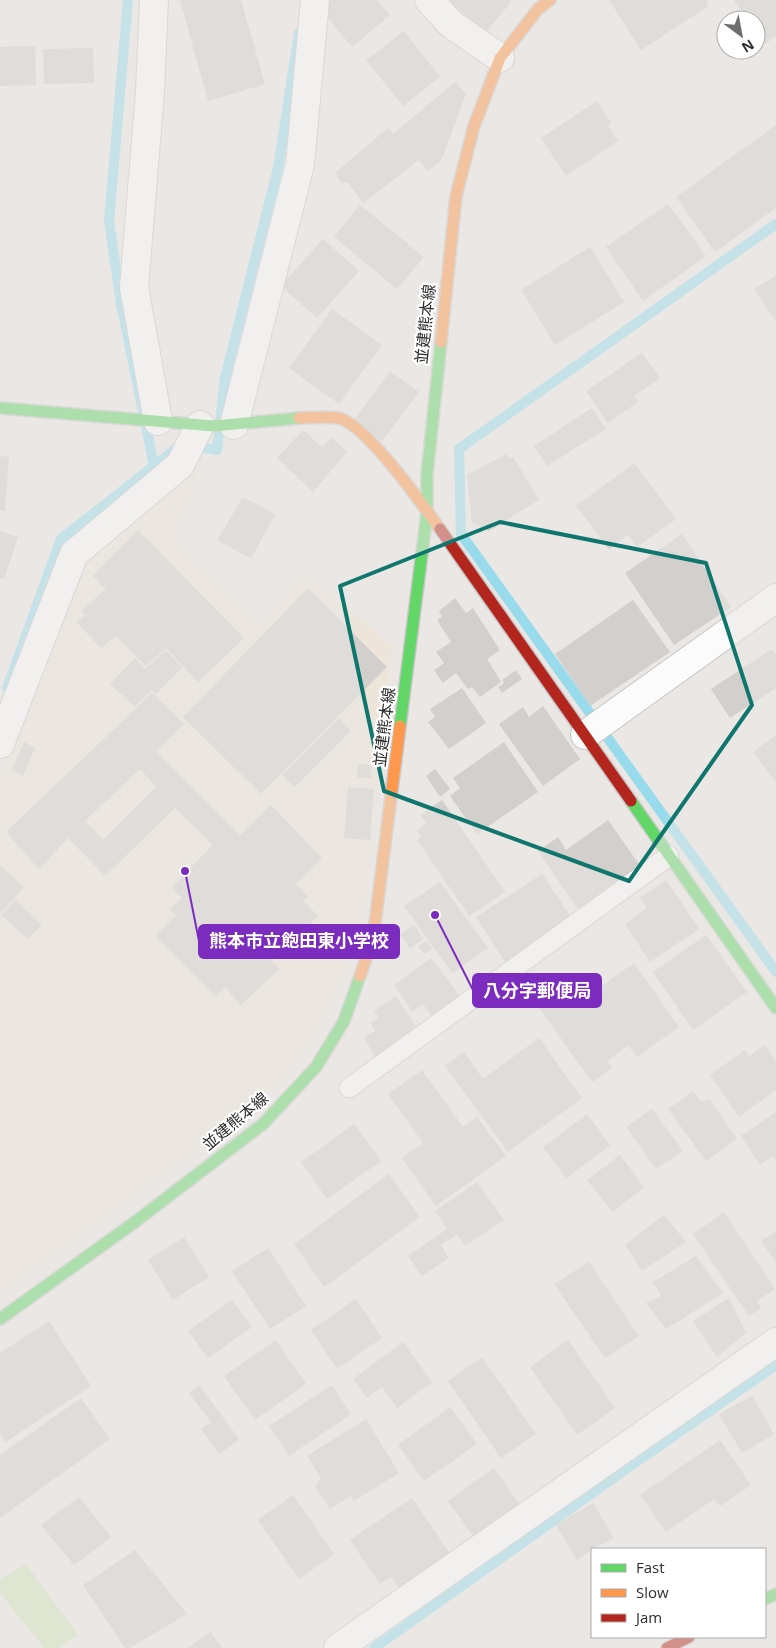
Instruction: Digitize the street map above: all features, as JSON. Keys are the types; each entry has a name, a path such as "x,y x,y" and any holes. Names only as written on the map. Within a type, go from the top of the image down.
{"main road":[{"name":"並建熊本線","path":"0,1319 135,1222 263,1124 316,1067 344,1021 373,939 427,513 427,475 456,196 474,126 500,58 538,9 550,0"},
{"path":"0,408 200,425 234,425 281,418 339,418 350,424 378,449 410,486 427,513 776,1008"},
{"path":"666,1648 687,1638"}],"street":[{"path":"154,0 150,92 134,287 158,421"},
{"path":"234,425 300,164 315,0"},
{"path":"429,0 451,24 500,58"},
{"path":"0,744 74,554 180,465 200,425"},
{"path":"585,735 776,598"},
{"path":"338,1648 776,1342"}],"lane":[{"path":"349,1088 669,856"}],"highlighted area":[{"path":"500,522 706,563 752,705 629,881 384,791 340,586"}],"shaded area":[{"path":"210,436 174,542 259,624 305,572 392,646 374,844 366,899 343,980 315,1037 277,1086 246,1113 0,1294 0,776 26,714 77,577 89,557 194,469"}],"green space":[{"path":"26,1564 78,1635 59,1648 44,1648 0,1593 0,1580"}],"building":[{"path":"180,0 241,0 265,84 208,101"},
{"path":"328,0 377,0 390,15 352,47 319,7"},
{"path":"448,0 509,0 511,2 486,32"},
{"path":"609,0 706,0 709,6 641,50"},
{"path":"734,0 776,0 776,36 766,43 766,10 741,10"},
{"path":"404,31 440,77 403,106 366,60"},
{"path":"35,46 36,85 0,86 0,47"},
{"path":"93,48 94,83 44,84 43,49"},
{"path":"455,82 466,94 441,161 428,171 419,160 363,203 348,183 341,183 336,172 388,128 393,134"},
{"path":"597,101 611,122 608,125 618,141 566,176 541,138"},
{"path":"776,125 776,208 715,252 676,197"},
{"path":"668,204 706,256 643,301 606,247"},
{"path":"360,205 424,257 397,289 334,237"},
{"path":"323,239 359,271 317,318 281,286"},
{"path":"590,247 624,302 555,345 521,290"},
{"path":"776,275 776,322 754,289"},
{"path":"332,309 382,345 339,404 289,368"},
{"path":"642,353 660,378 634,396 638,402 608,423 586,391"},
{"path":"390,371 419,392 382,441 354,420"},
{"path":"592,408 606,429 547,466 534,446"},
{"path":"303,430 322,447 332,438 347,452 313,492 277,458"},
{"path":"506,454 509,459 513,457 539,500 489,531 472,522 467,475"},
{"path":"0,456 9,457 5,511 0,510"},
{"path":"634,463 676,519 637,547 628,535 609,549 576,506"},
{"path":"243,497 275,514 251,559 217,540"},
{"path":"138,530 244,638 198,682 166,648 146,666 116,636 101,648 76,622 85,615 81,611 106,589 93,576"},
{"path":"0,531 18,537 4,579 0,578"},
{"path":"682,534 731,607 674,645 625,573"},
{"path":"308,588 387,667 261,794 183,717"},
{"path":"455,598 466,613 473,608 500,650 487,659 501,682 480,697 472,687 468,689 456,673 443,683 434,670 444,663 436,652 451,642 437,620 442,617 439,611"},
{"path":"633,600 670,652 590,706 555,654"},
{"path":"772,649 776,655 776,688 730,718 711,689"},
{"path":"166,650 182,668 156,694 152,690 134,706 110,684 135,658 145,669"},
{"path":"516,670 522,679 502,693 498,687 504,683 502,680"},
{"path":"462,688 486,723 449,749 428,722 435,717 430,709"},
{"path":"152,693 184,724 156,751 240,835 271,805 322,858 296,884 308,897 304,901 318,916 272,961 279,969 241,1005 225,987 215,996 155,936 176,915 170,909 182,898 171,888 213,845 175,808 105,876 68,838 39,869 6,832","holes":["140,769 156,787 103,840 85,821"]},
{"path":"543,706 580,759 543,786 499,724 523,707 529,717"},
{"path":"339,718 351,731 295,787 282,775"},
{"path":"776,735 776,782 753,752"},
{"path":"24,742 35,748 23,776 12,770"},
{"path":"504,742 538,792 477,834 450,796 460,788 453,778"},
{"path":"359,764 371,765 371,778 357,777"},
{"path":"435,769 450,789 440,797 426,776"},
{"path":"348,787 374,789 370,840 344,838"},
{"path":"442,800 505,892 469,916 417,840 421,837 417,830 427,823 420,815"},
{"path":"608,820 641,867 578,909 538,851 558,837 566,850"},
{"path":"0,865 24,887 0,914"},
{"path":"542,874 573,920 506,963 476,917"},
{"path":"666,880 699,929 650,962 625,924 647,908 640,898"},
{"path":"440,882 488,948 452,973 404,906"},
{"path":"15,900 42,925 28,939 1,915"},
{"path":"414,925 423,939 410,949 400,934"},
{"path":"706,935 747,992 693,1030 653,972"},
{"path":"426,941 432,949 424,954 418,946"},
{"path":"431,958 464,1002 436,1022 423,1004 412,1011 394,985"},
{"path":"634,963 679,1027 637,1057 628,1045 607,1061 612,1068 592,1082 537,1005 580,975 593,992"},
{"path":"396,996 418,1030 376,1058 364,1038 375,1031 371,1023 379,1018 374,1011"},
{"path":"539,1038 582,1098 508,1152 445,1066 464,1052 483,1079"},
{"path":"764,1045 776,1061 776,1090 739,1117 710,1075 745,1050 749,1056"},
{"path":"422,1070 463,1127 477,1117 506,1156 436,1206 402,1158 423,1143 388,1094"},
{"path":"693,1091 700,1101 710,1100 737,1139 706,1161 668,1109"},
{"path":"652,1109 683,1151 656,1169 626,1127"},
{"path":"776,1112 776,1161 772,1157 760,1165 741,1136"},
{"path":"587,1114 610,1145 566,1178 543,1147"},
{"path":"354,1124 381,1161 327,1199 301,1162"},
{"path":"620,1155 644,1187 612,1212 587,1180"},
{"path":"389,1174 420,1217 324,1287 294,1244"},
{"path":"477,1182 504,1220 465,1246 457,1234 441,1245 449,1258 422,1276 408,1256 447,1229 435,1211"},
{"path":"724,1212 775,1289 757,1301 761,1308 749,1316 693,1234"},
{"path":"664,1215 686,1242 642,1271 625,1245"},
{"path":"776,1231 776,1262 761,1241"},
{"path":"184,1237 209,1277 173,1300 148,1260"},
{"path":"268,1248 306,1306 270,1329 232,1271"},
{"path":"696,1256 723,1293 666,1329 646,1303 661,1296 653,1282"},
{"path":"589,1262 639,1336 605,1358 554,1284"},
{"path":"729,1298 746,1333 717,1357 693,1321"},
{"path":"356,1299 382,1338 337,1369 311,1330"},
{"path":"232,1300 252,1327 208,1358 188,1331"},
{"path":"49,1321 91,1386 5,1442 0,1434 0,1353"},
{"path":"276,1340 306,1384 255,1420 224,1376"},
{"path":"568,1340 615,1408 577,1435 530,1367"},
{"path":"403,1342 432,1382 397,1408 382,1387 367,1398 353,1379"},
{"path":"482,1357 536,1434 501,1458 448,1381"},
{"path":"199,1385 239,1439 219,1454 201,1429 211,1422 189,1393"},
{"path":"332,1385 351,1414 289,1456 269,1426"},
{"path":"752,1396 774,1434 742,1453 719,1414"},
{"path":"81,1398 110,1439 0,1518 0,1455"},
{"path":"450,1407 477,1444 424,1481 398,1445"},
{"path":"366,1419 399,1473 354,1501 351,1496 330,1509 315,1486 321,1478 307,1456"},
{"path":"720,1440 751,1485 720,1506 714,1499 666,1532 640,1495"},
{"path":"494,1468 519,1504 473,1536 448,1501"},
{"path":"293,1495 334,1554 299,1579 258,1520"},
{"path":"79,1497 111,1537 74,1565 41,1525"},
{"path":"412,1498 451,1555 400,1589 391,1577 380,1584 350,1540"},
{"path":"593,1503 614,1538 591,1548 577,1560 556,1525"},
{"path":"135,1550 187,1614 130,1648 125,1648 83,1585"},
{"path":"211,1632 222,1648 187,1648"}],"waterway":[{"path":"128,0 109,221 121,304 154,466"},
{"path":"7,688 61,539 182,444 217,450 225,378 278,168 299,33"},
{"path":"776,224 459,449 461,534 776,972"},
{"path":"374,1648 776,1365"}],"traffic: fast":[{"path":"400,726 427,513 427,475 441,342"},
{"path":"0,408 214,426 299,418"},
{"path":"631,801 776,1008"},
{"path":"0,1319 135,1222 263,1124 316,1067 344,1021 360,976"},
{"path":"766,1599 776,1594"}],"traffic: slow":[{"path":"441,342 456,196 474,126 500,58 538,9 550,0"},
{"path":"299,418 338,418 349,423 363,434 393,466 440,529"},
{"path":"360,976 373,939 400,726"}],"traffic: jam":[{"path":"440,529 631,801"},
{"path":"667,1648 687,1638"}],"place":[{"name":"熊本市立飽田東小学校","path":"185,871"},
{"name":"八分字郵便局","path":"435,915"}]}
